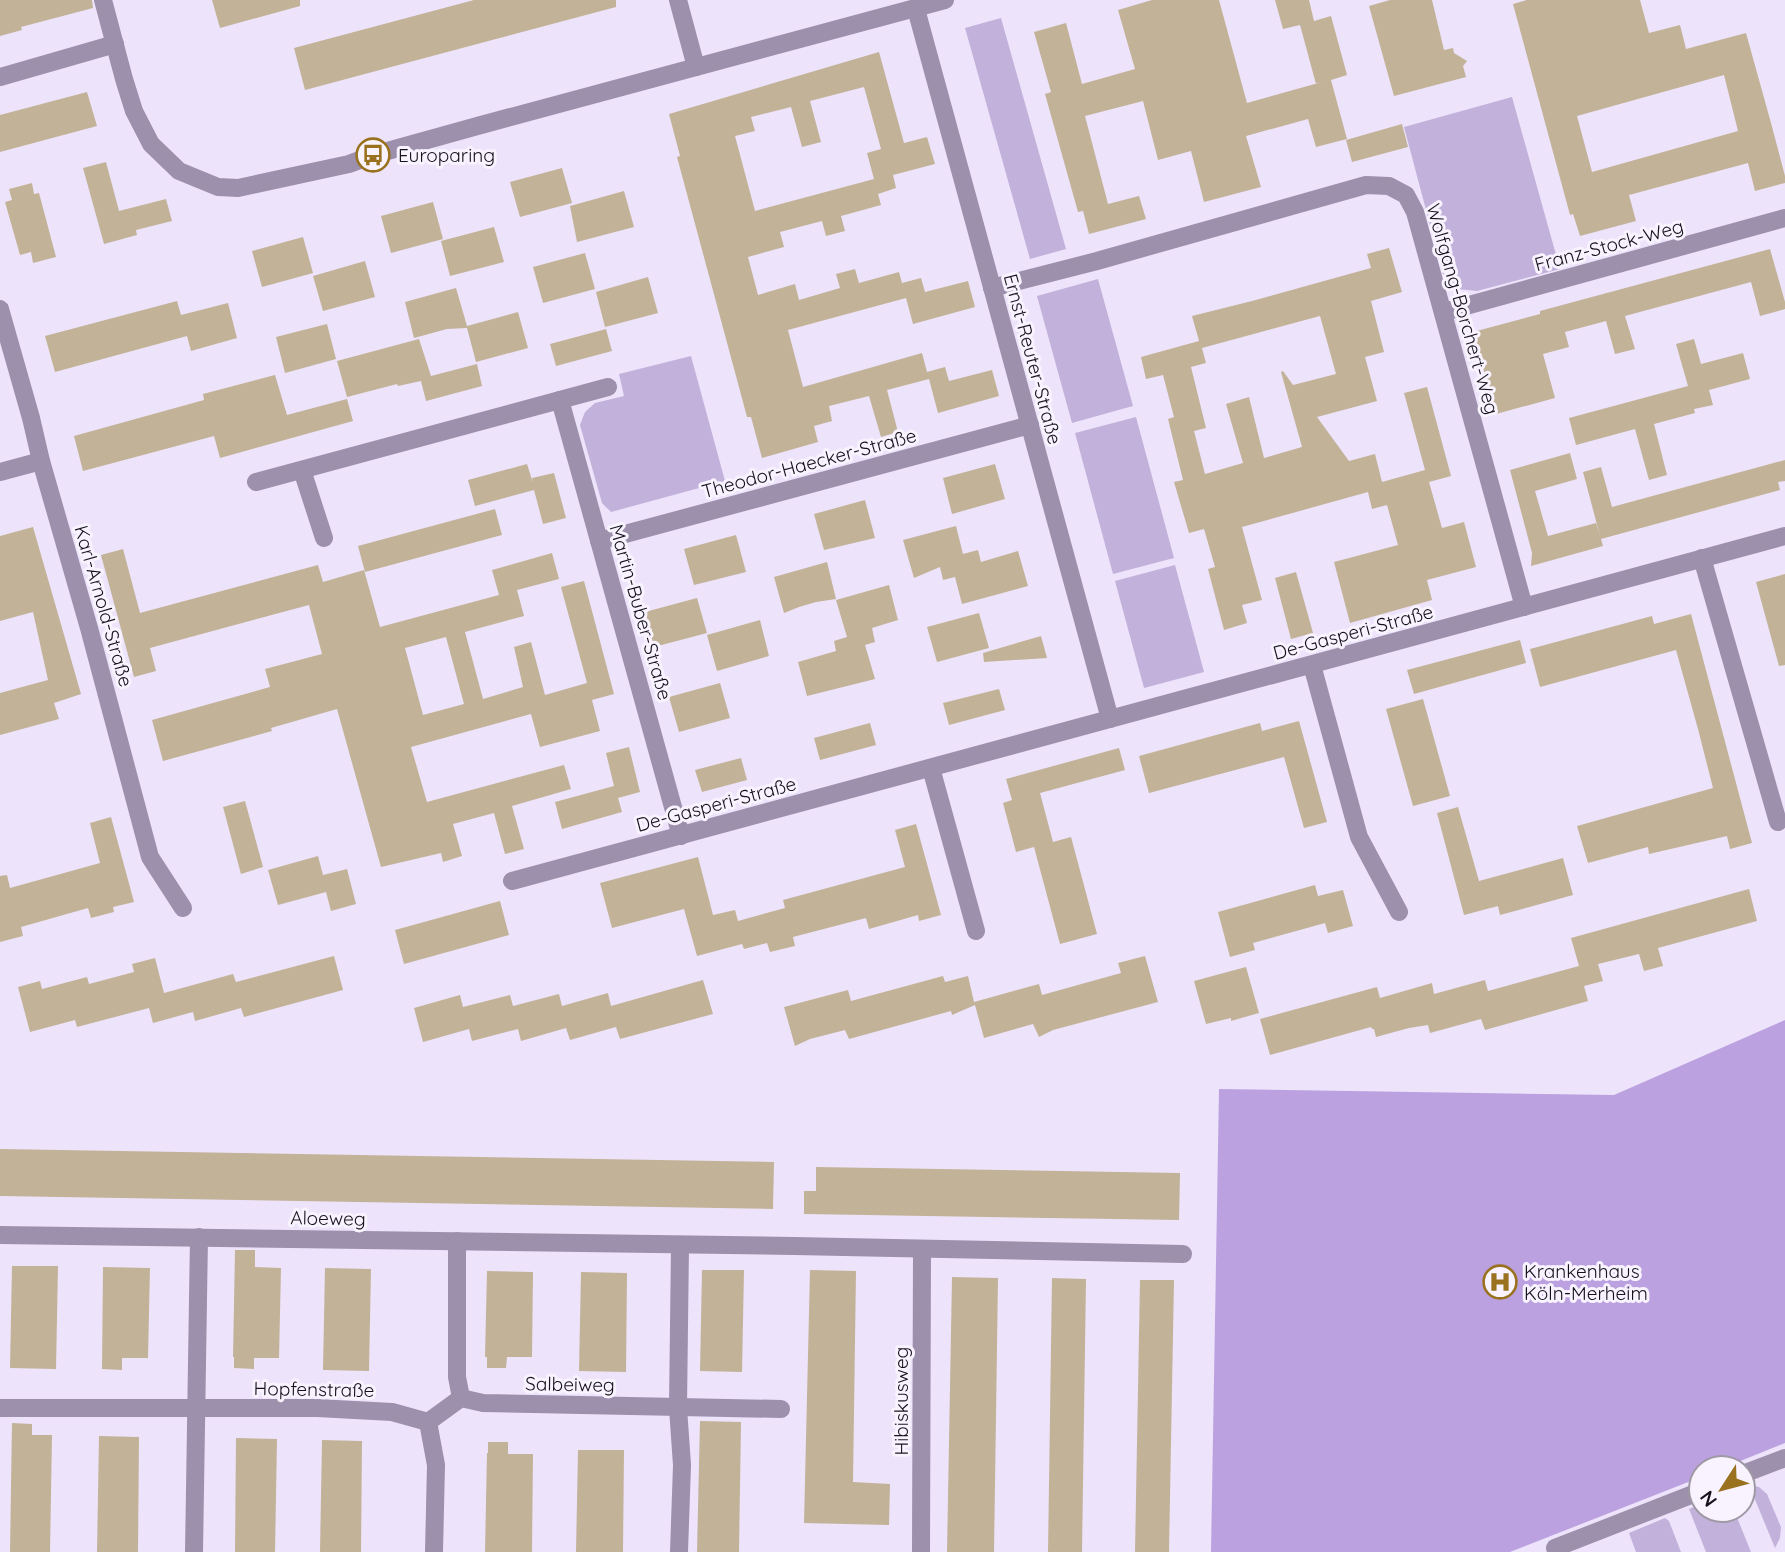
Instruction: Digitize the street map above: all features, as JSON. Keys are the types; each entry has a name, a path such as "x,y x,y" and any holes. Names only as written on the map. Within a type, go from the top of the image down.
{"street":[{"path":"103,0 134,111 151,144 179,171 218,187 238,188 349,164 481,125 945,0"},
{"path":"678,0 696,67"},
{"name":"Ernst-Reuter-Straße","path":"916,9 1110,719"},
{"path":"0,78 115,44"},
{"name":"Wolfgang-Borchert-Weg","path":"992,288 1366,186 1389,186 1406,195 1415,212 1444,312 1524,607"},
{"name":"Franz-Stock-Weg","path":"1444,312 1785,218"},
{"name":"Karl-Arnold-Straße","path":"0,309 150,858 183,908"},
{"path":"256,482 608,387"},
{"name":"Martin-Buber-Straße","path":"560,400 681,836"},
{"name":"Theodor-Haecker-Straße","path":"599,541 1030,425"},
{"path":"0,472 41,461"},
{"path":"302,470 324,538"},
{"name":"De-Gasperi-Straße","path":"513,881 1785,536"},
{"path":"1702,558 1777,822"},
{"path":"1312,664 1359,837 1399,912"},
{"path":"931,768 976,931"},
{"name":"Aloeweg","path":"0,1235 922,1249"},
{"path":"194,1552 199,1237"},
{"path":"434,1552 436,1465 428,1422 461,1398 457,1377 457,1241"},
{"path":"679,1552 682,1465 678,1408 680,1245"},
{"path":"922,1249 1183,1254"},
{"name":"Hibiskusweg","path":"921,1552 922,1249"},
{"name":"Salbeiweg","path":"461,1398 483,1403 781,1409"},
{"name":"Hopfenstraße","path":"0,1408 317,1408 392,1412 428,1422"},
{"path":"1757,1469 1785,1458"},
{"path":"1552,1551 1687,1497"}],"shaded area":[{"path":"1001,18 1066,249 1030,259 965,28"},
{"path":"1512,97 1560,269 1477,291 1457,289 1443,274 1404,127"},
{"path":"1098,279 1133,406 1072,423 1037,296"},
{"path":"691,356 725,481 611,512 602,503 580,425 585,412 595,403 624,396 619,374"},
{"path":"1136,417 1174,558 1113,574 1075,433"},
{"path":"1175,565 1204,672 1144,688 1115,581"},
{"name":"Krankenhaus Köln-Merheim","path":"1785,1020 1785,1443 1757,1454 1687,1454 1687,1482 1510,1552 1211,1552 1219,1089 1614,1095"},
{"path":"1757,1487 1767,1494 1781,1527 1775,1548 1757,1504"},
{"path":"1665,1518 1669,1521 1681,1552 1636,1552 1629,1533"},
{"path":"1695,1524 1740,1524 1751,1552 1706,1552"}],"building":[{"path":"0,0 92,0 93,8 21,27 22,30 0,36"},
{"path":"212,0 300,0 300,6 220,28"},
{"path":"474,0 616,0 616,7 305,90 294,48"},
{"path":"1152,0 1219,0 1247,103 1316,84 1300,25 1283,29 1275,0 1309,0 1314,21 1331,16 1347,75 1331,80 1347,139 1316,147 1308,119 1246,136 1261,187 1204,202 1191,151 1158,160 1143,101 1085,116 1108,204 1139,196 1146,219 1089,234 1083,211 1078,212 1045,94 1051,92 1034,32 1066,23 1082,84 1135,69 1118,10"},
{"path":"1390,0 1432,0 1444,50 1453,48 1454,53 1467,61 1463,66 1466,77 1394,96 1369,6"},
{"path":"1527,0 1640,0 1649,33 1680,25 1686,49 1746,33 1785,183 1755,191 1748,163 1629,195 1636,221 1580,236 1573,214 1570,215 1513,4","holes":["1724,75 1738,131 1592,172 1577,116"]},
{"path":"879,52 904,143 927,137 935,164 893,175 896,188 878,194 881,205 841,216 845,231 826,236 822,221 780,232 784,247 748,257 758,295 795,284 799,300 840,288 836,274 855,269 859,283 899,272 902,283 921,278 925,292 968,281 975,307 913,324 906,298 788,330 803,387 922,353 927,372 945,367 949,381 992,370 999,396 938,413 929,379 887,390 898,432 881,437 869,396 829,406 832,421 814,426 818,442 762,458 751,417 747,417 677,157 680,156 669,114","holes":["864,87 881,149 867,153 874,179 755,211 735,136 755,131 751,117 791,107 802,147 821,142 810,101"]},
{"path":"87,92 97,126 0,152 0,115"},
{"path":"1402,124 1408,147 1352,162 1346,140"},
{"path":"106,162 119,211 166,199 172,221 136,230 137,235 104,244 83,168"},
{"path":"562,168 572,203 520,217 510,182"},
{"path":"32,183 34,194 39,193 56,257 33,263 31,252 20,255 5,202 12,200 9,189"},
{"path":"624,191 634,227 577,242 570,206"},
{"path":"433,202 443,239 391,253 381,216"},
{"path":"494,227 504,262 450,276 441,241"},
{"path":"303,237 313,273 262,287 252,251"},
{"path":"1389,248 1402,292 1371,301 1384,352 1365,357 1377,401 1317,417 1349,461 1375,454 1382,482 1425,470 1404,393 1427,387 1451,476 1429,482 1442,528 1464,522 1476,567 1427,580 1432,600 1350,623 1334,562 1398,545 1387,505 1372,509 1368,492 1242,527 1262,600 1242,605 1247,623 1224,630 1208,569 1215,567 1204,529 1189,533 1174,482 1183,480 1168,419 1174,417 1163,375 1146,379 1141,357 1199,341 1192,316 1371,268 1367,254","holes":["1320,316 1336,374 1293,385 1283,371 1281,372 1302,447 1264,458 1249,397 1226,404 1243,463 1205,474 1194,431 1206,428 1191,367 1206,363 1202,348"]},
{"path":"1770,249 1785,309 1760,316 1751,282 1625,316 1635,349 1615,354 1606,321 1565,332 1569,347 1543,354 1555,398 1496,414 1473,332 1540,314 1540,311"},
{"path":"585,253 595,289 543,303 533,267"},
{"path":"365,261 375,297 323,311 313,276"},
{"path":"648,277 658,313 605,327 596,292"},
{"path":"456,288 467,326 518,312 528,348 476,362 467,328 447,329 414,338 405,302"},
{"path":"177,301 181,315 228,303 237,338 191,351 187,336 55,372 45,336"},
{"path":"327,324 336,359 285,373 276,337"},
{"path":"606,329 612,351 556,366 550,344"},
{"path":"419,339 431,376 477,364 482,386 426,401 421,381 398,386 397,384 347,397 337,361"},
{"path":"1694,339 1701,364 1743,353 1750,379 1709,390 1713,405 1654,424 1667,475 1649,480 1635,429 1576,445 1569,418 1688,386 1676,344"},
{"path":"275,375 287,415 347,399 353,421 220,458 214,436 83,471 74,436 204,400 203,394"},
{"path":"1570,453 1577,479 1535,491 1548,536 1596,523 1600,536 1583,472 1601,467 1612,507 1785,460 1785,481 1778,482 1780,490 1601,539 1603,546 1531,566 1532,553 1510,470"},
{"path":"527,464 533,483 532,478 554,473 566,518 543,524 534,490 475,506 468,480"},
{"path":"995,464 1005,499 952,514 943,478"},
{"path":"865,500 875,538 824,550 814,514"},
{"path":"495,509 502,535 365,572 358,546"},
{"path":"956,526 963,554 978,550 981,562 1018,551 1028,586 962,604 955,577 943,580 940,567 914,578 903,540"},
{"path":"33,527 81,694 54,703 59,719 0,735 0,693 48,680 33,612 0,621 0,536"},
{"path":"736,535 746,572 694,585 684,549"},
{"path":"123,549 140,613 318,565 323,582 364,570 380,627 499,595 492,570 552,553 559,579 517,590 524,616 465,632 483,699 523,687 514,647 531,642 545,695 587,683 561,587 584,581 614,694 592,700 600,731 540,747 531,714 411,747 427,802 564,765 571,789 512,806 524,849 505,854 494,813 453,824 462,856 443,862 441,853 381,867 337,709 271,728 272,731 163,761 152,720 270,687 265,669 322,654 309,605 150,648 156,671 134,677 101,555","holes":["446,637 464,704 423,715 405,648"]},
{"path":"827,562 836,599 816,602 784,613 774,577"},
{"path":"1296,572 1313,633 1291,639 1275,578"},
{"path":"1785,574 1785,665 1779,666 1756,582"},
{"path":"889,585 898,620 872,628 875,642 865,645 875,679 807,696 798,662 836,651 834,641 847,637 836,600"},
{"path":"697,598 707,633 654,647 645,612"},
{"path":"979,613 989,648 937,662 927,627"},
{"path":"1691,614 1752,843 1730,849 1727,836 1649,854 1648,847 1588,863 1577,826 1713,788 1698,729 1676,650 1540,687 1530,649 1652,616 1654,624"},
{"path":"760,620 769,656 717,671 707,635"},
{"path":"1041,636 1047,658 984,662 983,653"},
{"path":"1520,640 1526,663 1414,694 1407,670"},
{"path":"720,683 730,718 679,732 669,697"},
{"path":"999,689 1005,710 949,725 943,703"},
{"path":"1423,699 1450,796 1413,806 1386,709"},
{"path":"1299,721 1327,822 1304,828 1284,757 1149,793 1139,756 1260,723 1262,731"},
{"path":"870,723 876,745 820,760 814,738"},
{"path":"629,747 640,792 618,798 622,812 562,829 555,802 614,786 606,753"},
{"path":"1119,748 1125,770 1040,793 1053,842 1071,837 1097,934 1060,944 1034,847 1016,852 1003,803 1012,800 1006,779"},
{"path":"741,758 747,780 702,792 695,770"},
{"path":"245,801 263,867 241,874 223,807"},
{"path":"1458,807 1479,881 1563,858 1573,895 1500,915 1498,906 1464,915 1437,813"},
{"path":"111,817 134,902 113,907 114,912 91,918 88,908 21,927 23,936 0,942 0,876 7,875 10,888 100,863 90,823"},
{"path":"916,824 941,915 919,921 918,915 869,929 866,918 793,937 795,946 770,952 767,943 744,949 742,944 697,956 684,909 612,928 600,883 698,857 713,915 735,910 738,921 785,908 783,900 905,867 895,830"},
{"path":"318,856 323,875 347,869 356,904 331,911 326,892 278,905 268,870"},
{"path":"1315,885 1318,896 1343,890 1353,926 1328,933 1325,923 1253,943 1255,950 1230,957 1218,912"},
{"path":"1749,889 1757,921 1658,948 1663,966 1644,971 1639,954 1598,964 1603,981 1584,986 1588,1001 1485,1030 1481,1019 1430,1033 1428,1025 1376,1037 1371,1027 1270,1055 1260,1019 1377,987 1380,998 1432,983 1434,994 1485,980 1488,991 1579,966 1571,938"},
{"path":"500,901 509,935 404,964 395,930"},
{"path":"334,956 343,990 244,1017 241,1008 195,1021 193,1012 153,1023 149,1008 77,1027 75,1020 30,1032 18,987 40,981 42,989 87,977 89,984 134,972 132,964 155,958 164,993 233,974 236,982"},
{"path":"1145,956 1158,1002 1053,1030 1039,1037 1033,1024 984,1038 975,1005 952,1015 951,1011 849,1039 845,1030 795,1046 784,1007 848,990 851,1001 943,976 945,982 968,976 974,1002 1039,984 1042,995 1121,973 1118,963"},
{"path":"1246,967 1259,1013 1231,1021 1231,1018 1206,1024 1194,981"},
{"path":"703,980 713,1014 620,1039 616,1027 570,1040 566,1028 521,1041 518,1029 472,1041 469,1029 423,1042 414,1008 460,995 463,1007 510,995 513,1006 559,994 562,1006 608,993 611,1006"},
{"path":"0,1149 774,1162 773,1209 0,1196"},
{"path":"816,1167 1180,1173 1179,1220 804,1214 804,1191 816,1191"},
{"path":"235,1250 255,1250 255,1267 281,1268 279,1358 254,1358 254,1369 234,1368"},
{"path":"12,1266 58,1266 56,1369 10,1368"},
{"path":"103,1267 150,1268 148,1358 122,1358 122,1370 102,1369"},
{"path":"325,1268 371,1269 369,1371 323,1370"},
{"path":"702,1270 744,1270 742,1372 700,1371"},
{"path":"810,1270 856,1271 853,1482 890,1484 889,1525 804,1523"},
{"path":"487,1271 533,1272 532,1357 507,1357 506,1368 487,1368"},
{"path":"581,1272 627,1273 626,1372 579,1371"},
{"path":"952,1277 998,1278 994,1552 947,1552"},
{"path":"1052,1278 1086,1279 1082,1552 1048,1552"},
{"path":"1140,1280 1174,1280 1169,1552 1135,1552"},
{"path":"700,1421 741,1422 739,1552 697,1552"},
{"path":"12,1423 32,1424 32,1435 52,1435 50,1552 10,1552"},
{"path":"99,1436 139,1437 138,1552 97,1552"},
{"path":"236,1438 277,1439 275,1552 235,1552"},
{"path":"322,1440 362,1441 361,1552 320,1552"},
{"path":"488,1442 508,1442 508,1454 533,1454 532,1552 485,1552"},
{"path":"578,1450 624,1450 623,1552 576,1552"}],"place":[{"name":"Europaring","path":"373,155"},
{"name":"Krankenhaus Köln-Merheim","path":"1500,1282"}]}
